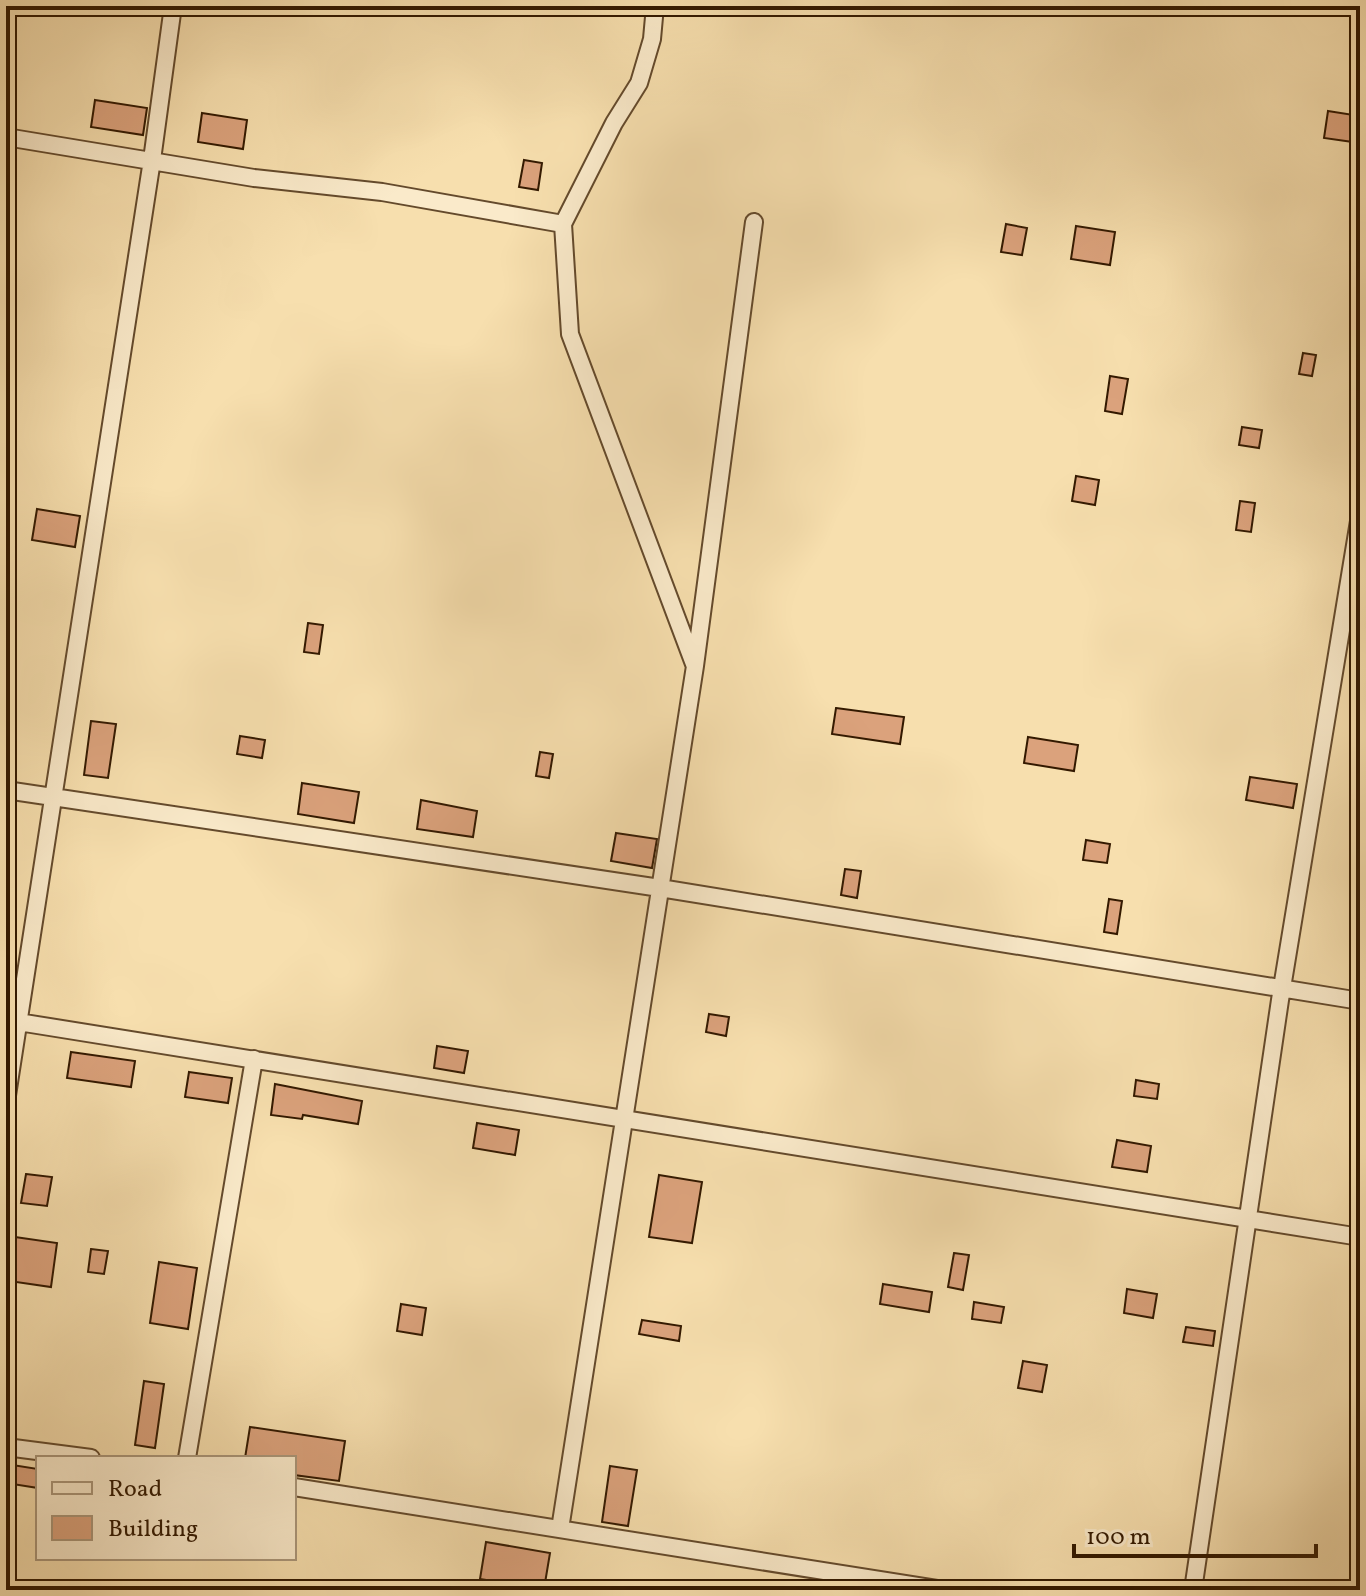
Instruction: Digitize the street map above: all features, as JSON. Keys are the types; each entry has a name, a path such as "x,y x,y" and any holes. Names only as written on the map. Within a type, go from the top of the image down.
{"street":[{"path":"6,1102 12,1021 54,797 173,6"},
{"path":"655,6 652,39 639,83 614,123 563,224 570,334 695,666"},
{"path":"6,137 254,178 382,192 563,224"},
{"path":"560,1529 695,666 754,222"},
{"path":"1193,1590 1282,987 1360,515"},
{"path":"6,790 660,888 1360,1001"},
{"path":"12,1021 1360,1237"},
{"path":"187,1456 254,1059"},
{"path":"6,1447 76,1456"},
{"path":"296,1487 943,1590"}],"building":[{"path":"95,100 147,108 143,135 91,127"},
{"path":"1328,111 1360,116 1360,143 1324,138"},
{"path":"202,113 247,120 243,149 198,142"},
{"path":"524,160 542,163 538,190 519,187"},
{"path":"1006,224 1027,228 1022,255 1001,252"},
{"path":"1076,226 1115,232 1110,265 1071,259"},
{"path":"1303,353 1316,355 1312,376 1299,374"},
{"path":"1110,376 1128,379 1122,414 1105,411"},
{"path":"1242,427 1262,430 1259,448 1239,445"},
{"path":"1076,476 1099,480 1095,505 1072,501"},
{"path":"1240,501 1255,503 1251,532 1236,530"},
{"path":"37,509 80,516 75,547 32,540"},
{"path":"308,623 323,625 319,654 304,652"},
{"path":"836,708 904,717 900,744 832,734"},
{"path":"91,721 116,724 108,778 84,775"},
{"path":"240,736 265,740 262,758 237,754"},
{"path":"1028,737 1078,745 1074,771 1024,763"},
{"path":"540,752 553,754 549,778 536,776"},
{"path":"1250,777 1297,784 1293,808 1246,800"},
{"path":"302,783 359,792 354,823 298,814"},
{"path":"421,800 477,811 473,837 417,829"},
{"path":"616,833 657,839 652,868 611,861"},
{"path":"1086,840 1110,844 1107,863 1083,860"},
{"path":"845,869 861,871 857,898 841,895"},
{"path":"1109,899 1122,901 1117,934 1104,932"},
{"path":"709,1014 729,1017 726,1036 706,1032"},
{"path":"437,1046 468,1051 464,1073 434,1068"},
{"path":"71,1052 135,1061 131,1087 67,1078"},
{"path":"189,1072 232,1078 228,1103 185,1097"},
{"path":"1136,1080 1159,1084 1157,1099 1134,1096"},
{"path":"275,1084 362,1101 358,1124 303,1115 302,1119 271,1115"},
{"path":"477,1123 519,1130 515,1155 473,1148"},
{"path":"1117,1140 1151,1146 1147,1172 1112,1167"},
{"path":"26,1174 52,1177 47,1206 21,1203"},
{"path":"659,1175 702,1182 692,1243 649,1237"},
{"path":"15,1237 57,1243 51,1287 9,1281"},
{"path":"91,1249 108,1251 104,1274 88,1272"},
{"path":"954,1253 969,1255 963,1290 948,1287"},
{"path":"159,1262 197,1268 188,1329 150,1323"},
{"path":"883,1284 932,1292 929,1312 880,1304"},
{"path":"1127,1289 1157,1294 1153,1318 1124,1313"},
{"path":"974,1302 1004,1307 1001,1323 972,1319"},
{"path":"401,1304 426,1308 422,1335 397,1331"},
{"path":"642,1320 681,1326 679,1341 639,1334"},
{"path":"1186,1327 1215,1331 1213,1346 1183,1342"},
{"path":"1023,1361 1047,1365 1042,1392 1018,1388"},
{"path":"144,1381 164,1384 155,1448 135,1445"},
{"path":"250,1427 345,1441 339,1481 296,1475 296,1456 245,1456"},
{"path":"6,1464 36,1469 36,1488 6,1483"},
{"path":"610,1466 637,1470 628,1526 602,1522"},
{"path":"486,1542 550,1553 544,1589 480,1579"}]}
